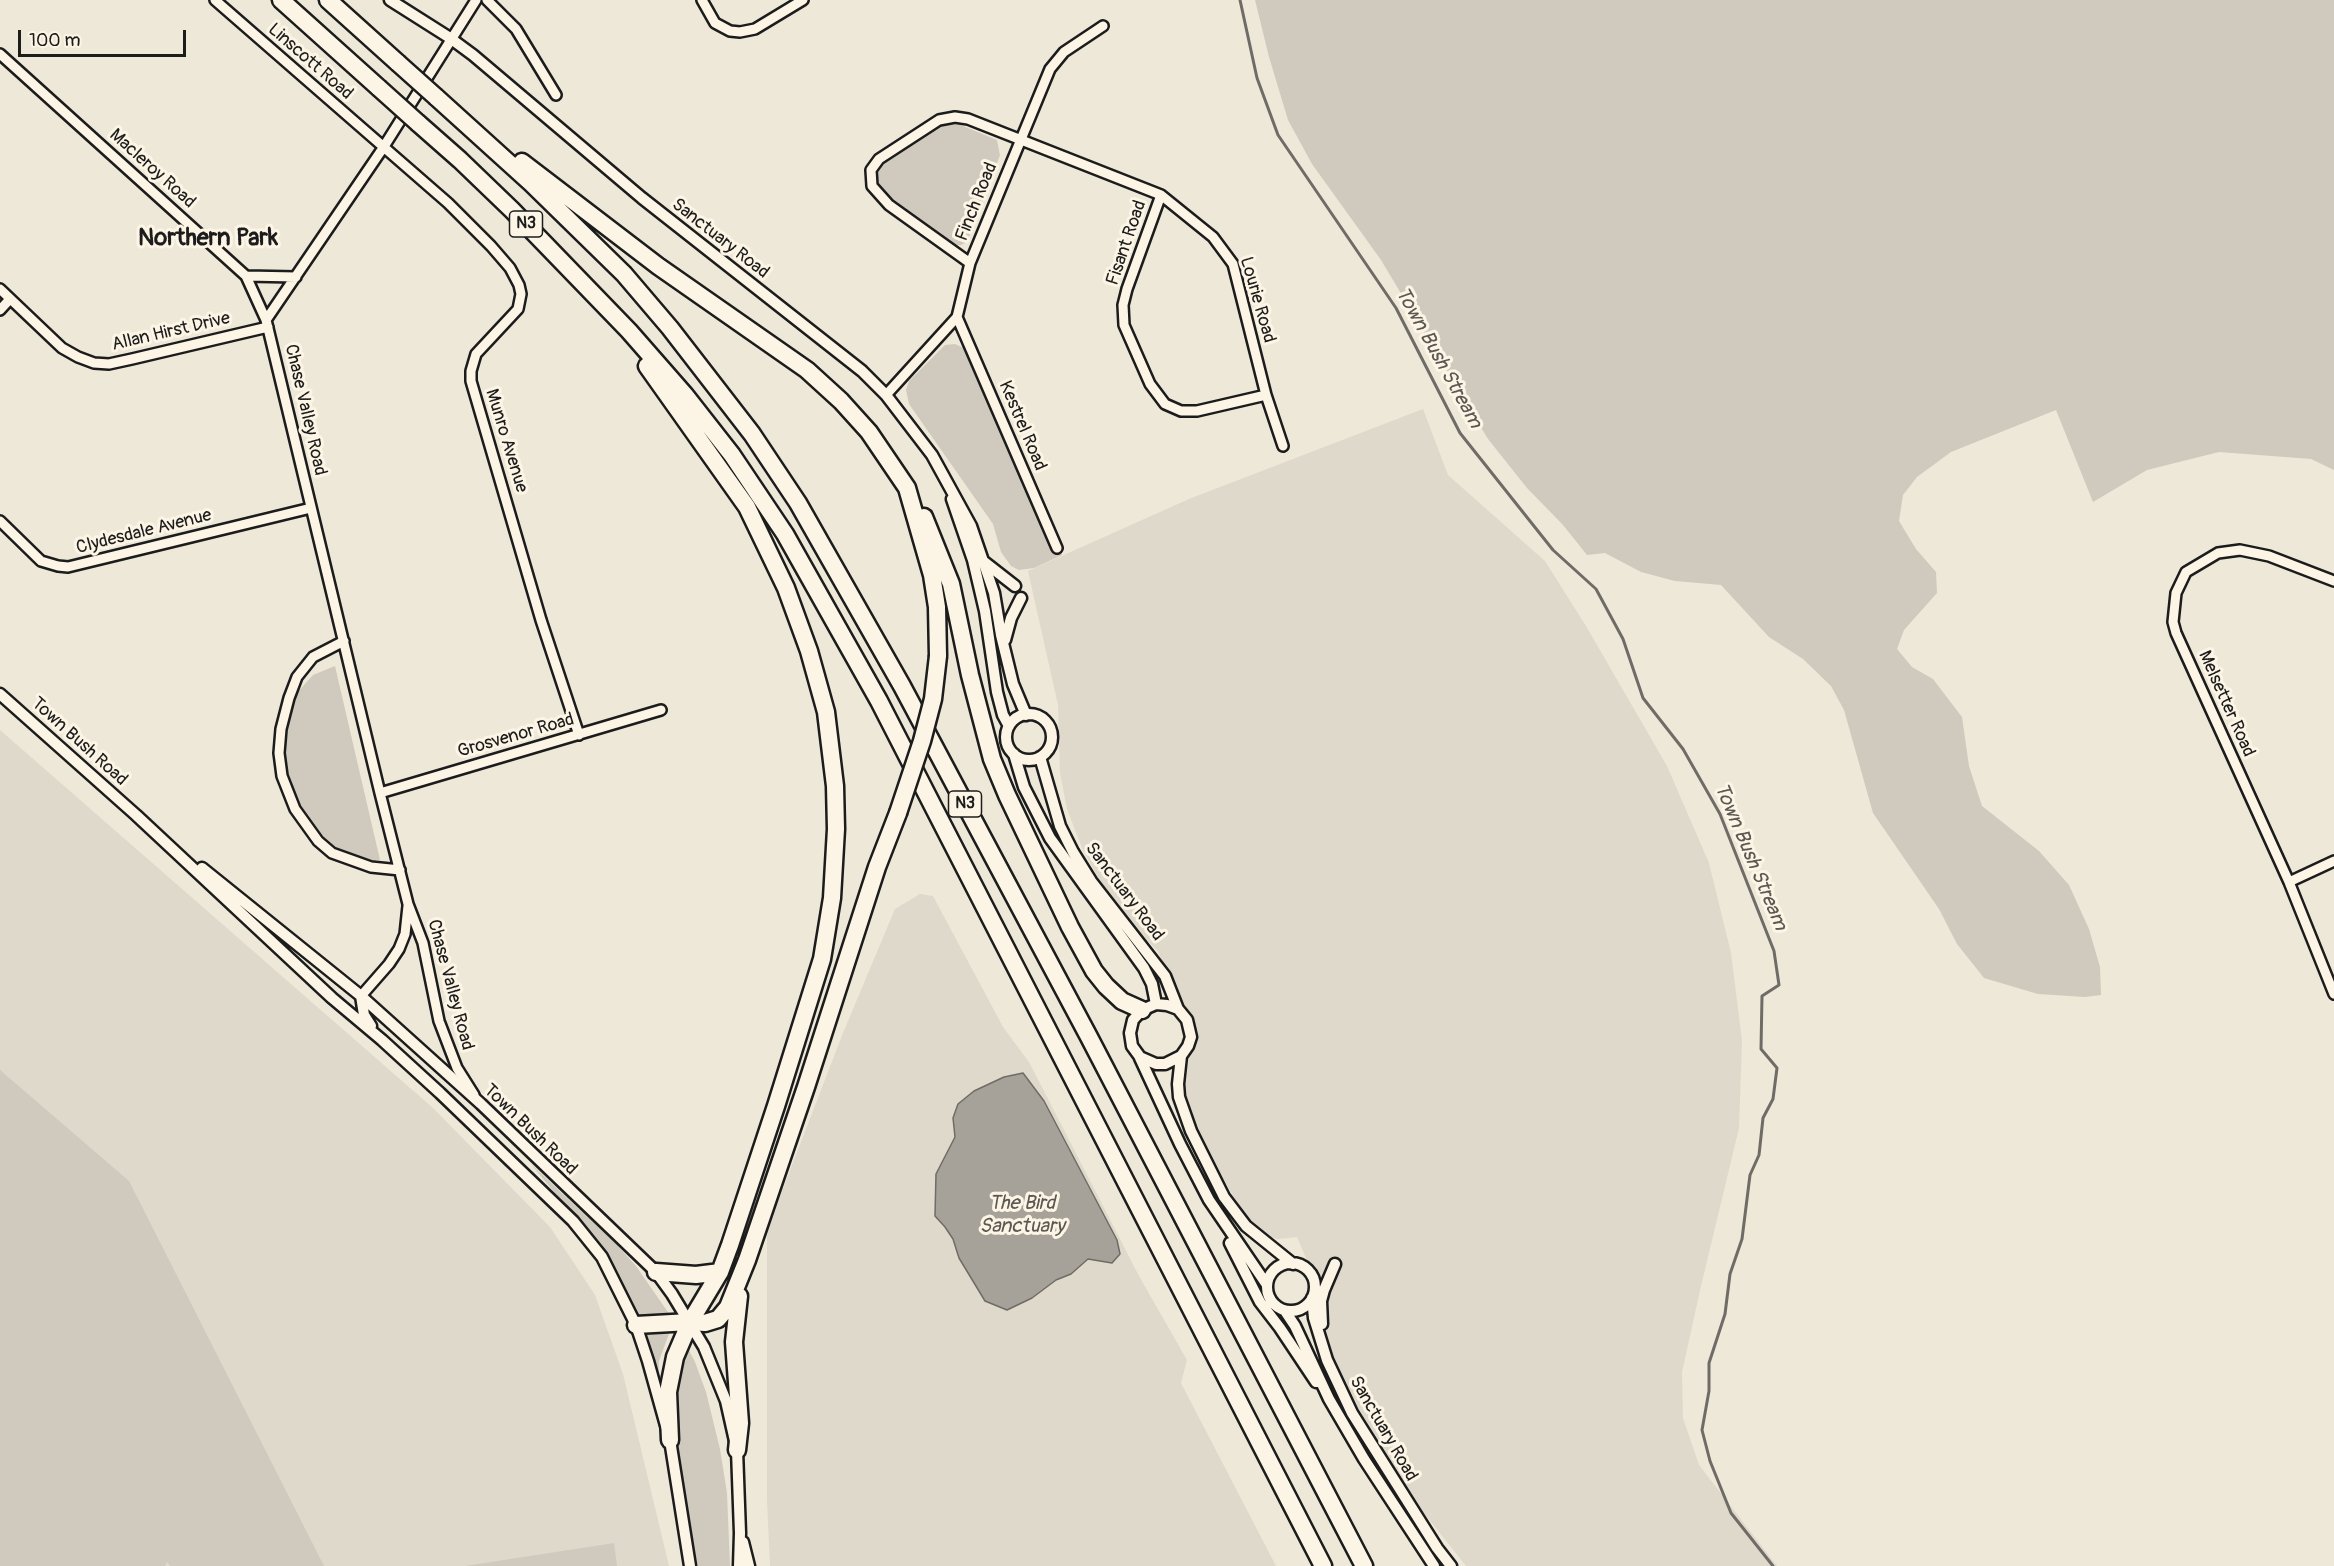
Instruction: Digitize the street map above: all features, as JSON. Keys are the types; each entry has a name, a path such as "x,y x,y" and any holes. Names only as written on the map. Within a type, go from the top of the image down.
{"highway":[{"name":"N3","path":"281,0 460,160 512,210 628,331 692,404 732,455 772,514 874,691 1323,1566"},
{"name":"N3","path":"328,0 459,116 595,243 670,328 734,409 798,502 907,696 1084,1027 1364,1566"},
{"path":"459,116 658,266 779,349 827,386 869,432 927,522 951,584 970,675 987,738 1007,795 1070,927 1094,971 1114,994 1128,1004 1149,1007"},
{"path":"628,331 644,362 747,507 772,558 799,621 815,670 826,712 835,786 836,855 827,936 822,959 776,1106 720,1272 690,1322 675,1357 670,1380 670,1440"},
{"path":"636,1324 705,1323 722,1315 731,1299 747,1260 877,867 922,741 933,699 938,656 937,607 932,575 907,488"},
{"path":"737,1450 740,1423 735,1371 734,1323 747,1260"},
{"path":"656,1272 696,1275 720,1272"}],"street":[{"name":"Linscott Road","path":"215,0 383,148"},
{"path":"390,0 450,38"},
{"path":"267,324 383,148 476,0"},
{"path":"487,0 516,29 556,95"},
{"path":"702,0 716,23 730,32 755,29 803,0"},
{"name":"Finch Road","path":"886,395 957,317 970,263 1044,79 1055,61 1064,52 1103,26"},
{"name":"Sanctuary Road","path":"450,38 642,198 846,358 886,395 932,455 971,526 994,593 1013,684 1026,715"},
{"name":"Macleroy Road","path":"0,54 246,276 267,324"},
{"name":"Lourie Road","path":"970,263 889,205 872,186 871,170 879,159 939,120 968,119 1161,195 1213,237 1233,264 1266,394 1283,446"},
{"name":"Munro Avenue","path":"383,148 447,203 492,246 510,268 519,285 521,294 518,309 477,354 471,371 471,381 541,620 579,735"},
{"name":"Fisant Road","path":"1161,195 1123,305 1125,325 1150,384 1165,404 1181,411 1197,411 1266,394"},
{"path":"246,276 296,277"},
{"name":"Allan Hirst Drive","path":"0,289 62,348 94,363 109,364 132,359 267,324"},
{"path":"0,310 10,299"},
{"name":"Kestrel Road","path":"957,317 1057,548"},
{"name":"Chase Valley Road","path":"267,324 380,793 408,904 423,943 434,999 449,1052 481,1104"},
{"name":"Sanctuary Road","path":"948,484 973,560 985,611 997,692 1003,715 1009,726"},
{"name":"Clydesdale Avenue","path":"0,520 41,561 68,567 311,508"},
{"name":"Melsetter Road","path":"2334,581 2269,556 2240,550 2218,553 2186,572 2176,593 2173,622 2289,882 2334,994"},
{"path":"982,561 1015,586"},
{"path":"1004,644 1011,618 1021,598"},
{"path":"344,641 313,657 297,677 281,729 279,753 282,776 295,809 318,841 332,853 371,867 400,870"},
{"name":"Town Bush Road","path":"0,694 136,815 332,999 382,1040 573,1221 602,1257 636,1324 670,1440 690,1565"},
{"name":"Grosvenor Road","path":"380,793 661,710"},
{"path":"1026,715 1035,716 1043,720 1051,731 1050,746 1040,757 1027,760 1014,754 1006,741 1009,726 1026,715"},
{"name":"Sanctuary Road","path":"1014,754 1024,787 1050,838 1144,968 1152,984 1149,1007"},
{"name":"Sanctuary Road","path":"1040,757 1060,826 1072,852 1091,881 1165,976 1178,1009"},
{"name":"Town Bush Road","path":"136,815 361,996 481,1104 621,1241 656,1272 704,1347 726,1401 737,1450 739,1566"},
{"path":"2289,882 2334,861"},
{"name":"Chase Valley Road","path":"361,996 399,949 405,934 408,904"},
{"path":"332,999 361,996 364,1015 382,1040"},
{"path":"1293,1264 1246,1226 1224,1197 1191,1131 1179,1097 1181,1056 1188,1046 1190,1028 1187,1020 1178,1009 1167,1005 1149,1007 1133,1020 1130,1033 1132,1046 1140,1057 1180,1144 1217,1213 1260,1302 1329,1399"},
{"path":"1140,1057 1147,1062 1165,1064 1181,1056"},
{"path":"1217,1213 1267,1285"},
{"path":"1284,1264 1302,1266 1309,1272 1314,1285 1312,1298 1298,1310 1285,1311 1273,1304 1267,1292 1267,1285 1269,1276 1284,1264"},
{"path":"1327,1360 1321,1301 1335,1264"},
{"name":"Sanctuary Road","path":"1312,1298 1314,1318 1327,1360 1352,1413 1430,1538 1451,1566"},
{"name":"Sanctuary Road","path":"1285,1311 1295,1326 1329,1399 1388,1497 1434,1566"},
{"path":"740,1533 749,1566"}],"shaded area":[{"path":"1255,0 2334,0 2334,470 2311,459 2219,452 2147,470 2093,502 2056,410 1951,452 1917,477 1903,495 1899,521 1916,549 1936,572 1937,593 1904,630 1897,649 1912,667 1933,679 1962,717 1969,766 1982,806 2039,851 2069,885 2089,929 2100,967 2101,995 2085,997 2038,994 1984,978 1957,944 1939,909 1873,813 1844,710 1831,686 1803,659 1769,637 1721,585 1675,581 1641,572 1605,553 1587,555 1563,525 1527,488 1488,439 1381,260 1312,164 1288,120"},
{"path":"951,121 997,140 1000,155 967,242 961,245 951,245 874,186 874,169 879,161 937,125"},
{"path":"955,344 966,349 1062,555 1034,568 1019,570 1011,566 1001,552 993,524 909,404 906,390 909,381 945,345"},
{"path":"1423,409 1448,475 1545,561 1586,626 1667,766 1709,863 1731,953 1742,1041 1739,1128 1682,1372 1683,1418 1699,1465 1777,1566 1466,1566 1420,1508 1343,1389 1318,1310 1321,1294 1297,1237 1278,1239 1259,1234 1249,1223 1203,1144 1184,1096 1189,1056 1199,1035 1157,950 1143,937 1101,883 1082,848 1067,809 1060,773 1058,705 1028,571 1189,499"},
{"path":"335,666 380,860 363,860 337,848 316,830 300,807 286,780 281,757 282,729 296,694 313,675"},
{"path":"0,730 433,1108 550,1227 595,1295 623,1374 669,1566 0,1566"},
{"path":"920,894 933,896 1003,1027 1029,1062 1139,1276 1187,1360 1181,1383 1276,1566 770,1566 767,1501 767,1230 843,1033 895,909"},
{"path":"0,1070 129,1181 324,1566 170,1566 167,1562 165,1566 0,1566"},
{"path":"531,1164 615,1243 636,1266 672,1318 648,1320 635,1316 627,1294 591,1237"},
{"path":"670,1331 659,1361 658,1395 642,1334"},
{"path":"683,1339 695,1362 706,1392 720,1449 727,1493 730,1566 698,1566 681,1490 668,1405"},
{"path":"614,1543 617,1566 465,1566"}],"water":[{"name":"The Bird Sanctuary","path":"1023,1073 1044,1101 1117,1240 1120,1254 1112,1263 1088,1259 1071,1274 1056,1280 1032,1298 1007,1310 985,1301 959,1258 953,1239 935,1216 936,1174 955,1137 953,1118 958,1104 974,1091 1004,1077"}],"waterway":[{"name":"Town Bush Stream","path":"1240,0 1257,78 1278,135 1396,308 1460,433 1553,550 1596,589 1623,639 1643,698 1683,749 1720,814 1774,951 1779,985 1762,996 1761,1049 1777,1068 1773,1099 1763,1118 1759,1155 1750,1175 1742,1239 1730,1274 1725,1314 1709,1363 1709,1391 1702,1430 1710,1461 1731,1513 1773,1566"}],"district":[{"name":"Northern Park","path":"208,239"}]}
